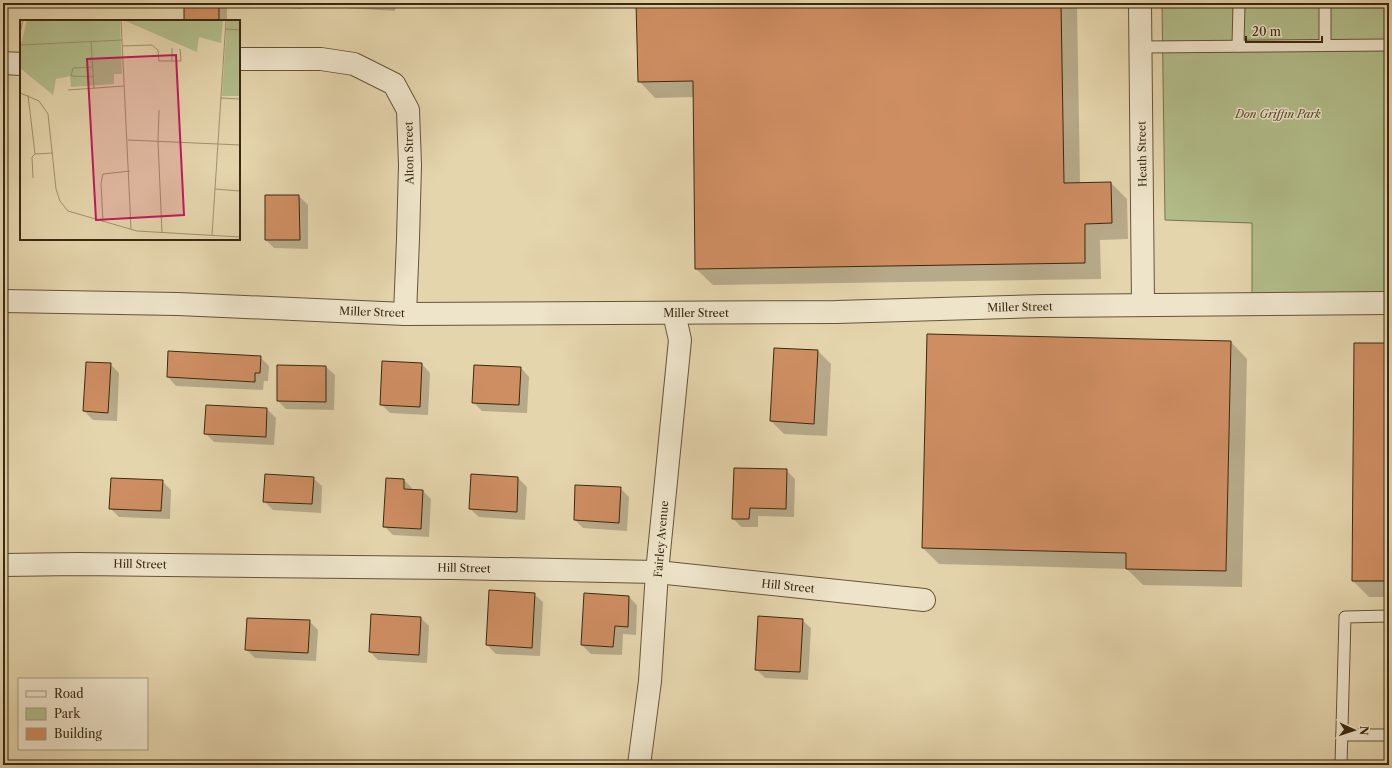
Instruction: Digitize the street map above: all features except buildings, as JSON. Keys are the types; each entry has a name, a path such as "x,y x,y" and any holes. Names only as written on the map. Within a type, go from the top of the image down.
{"street":[{"name":"Heath Street","path":"1140,3 1143,305"},
{"name":"Alton Street","path":"240,59 321,59 354,64 394,84 408,110 410,165 405,314"},
{"path":"3,63 20,64"},
{"name":"Miller Street","path":"3,301 178,304 405,314 836,312 1044,306 1389,303"},
{"name":"Fairley Avenue","path":"639,765 650,681 658,572 680,340 674,313"},
{"name":"Hill Street","path":"3,565 78,564 658,572 924,600"}],"lane":[{"path":"1238,46 1239,3"},
{"path":"1325,3 1325,45"},
{"path":"1141,47 1389,45"},
{"path":"1341,765 1345,617 1389,616"},
{"path":"1342,735 1389,735"}],"green space":[{"name":"Don Griffin Park","path":"1162,3 1389,3 1389,294 1252,293 1252,223 1165,220"}]}
